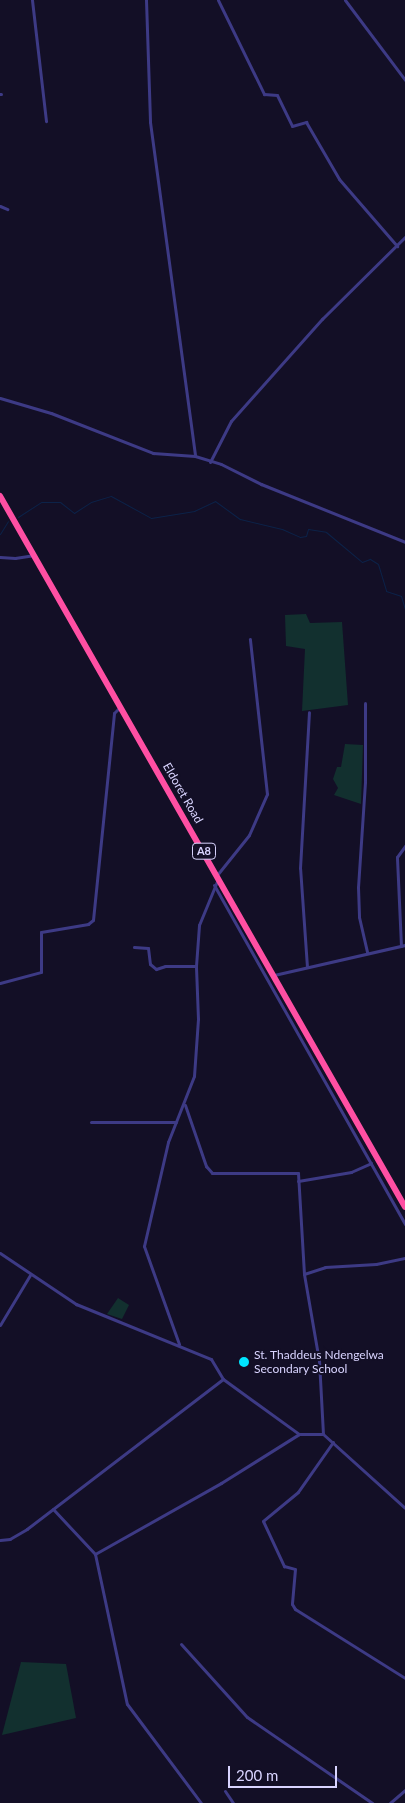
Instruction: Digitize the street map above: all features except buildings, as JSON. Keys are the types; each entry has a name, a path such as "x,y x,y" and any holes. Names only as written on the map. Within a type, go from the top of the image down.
{"highway":[{"name":"Eldoret Road","path":"0,496 119,708 176,801 217,877 405,1207"}],"street":[{"path":"32,0 46,121"},
{"path":"146,0 150,122 195,456"},
{"path":"218,0 264,94 277,95 292,126 306,122 339,178 397,246"},
{"path":"346,0 405,80"},
{"path":"0,206 7,209"},
{"path":"210,462 231,421 322,319 405,237"},
{"path":"0,398 51,413 153,453 195,456 221,464 261,484 405,542"},
{"path":"0,557 15,558 34,555"},
{"path":"179,1344 144,1246 168,1142 184,1104 195,1067 199,1000 196,966 201,917 217,877 249,835 267,794 250,638"},
{"path":"365,703 365,782 358,887 359,917 367,953"},
{"path":"0,983 40,972 43,931 88,924 94,920 114,712 119,708"},
{"path":"306,967 300,868 309,712"},
{"path":"274,976 306,967 403,946 397,856 405,846"},
{"path":"214,885 405,1224"},
{"path":"134,947 148,948 150,964 156,969 165,966 196,966"},
{"path":"184,1104 206,1166 212,1173 294,1171 299,1175 297,1181 304,1233 304,1274 319,1361 323,1434"},
{"path":"91,1122 176,1122"},
{"path":"297,1181 344,1173 371,1163"},
{"path":"0,1253 30,1275 76,1304 179,1344 211,1359 224,1379 299,1434"},
{"path":"304,1274 325,1267 376,1264 405,1258"},
{"path":"0,1325 30,1275"},
{"path":"0,1540 19,1534 224,1379"},
{"path":"95,1554 221,1483 299,1434 323,1434 405,1508"},
{"path":"333,1442 298,1492 263,1521 284,1566 295,1569 292,1604 295,1609 405,1678"},
{"path":"53,1509 95,1554 125,1699 200,1803"},
{"path":"181,1644 247,1717 372,1803"},
{"path":"390,1803 405,1790"},
{"path":"225,1791 233,1803"}],"green space":[{"path":"306,614 310,623 342,622 348,705 302,711 305,649 286,646 285,615"},
{"path":"345,744 363,745 361,804 334,795 338,788 333,779 337,767 341,767"},
{"path":"118,1298 129,1305 122,1319 107,1314"},
{"path":"21,1662 66,1664 76,1718 2,1735"}],"waterway":[{"path":"18,517 41,502 60,502 74,513 91,502 111,496 151,518 194,511 215,501 240,519 282,529 300,537 306,536 308,529 326,532 362,562 370,559 378,564 386,591 401,596 405,609"},
{"path":"0,534 8,521"}],"place":[{"name":"St. Thaddeus Ndengelwa Secondary School","path":"244,1362"}]}
